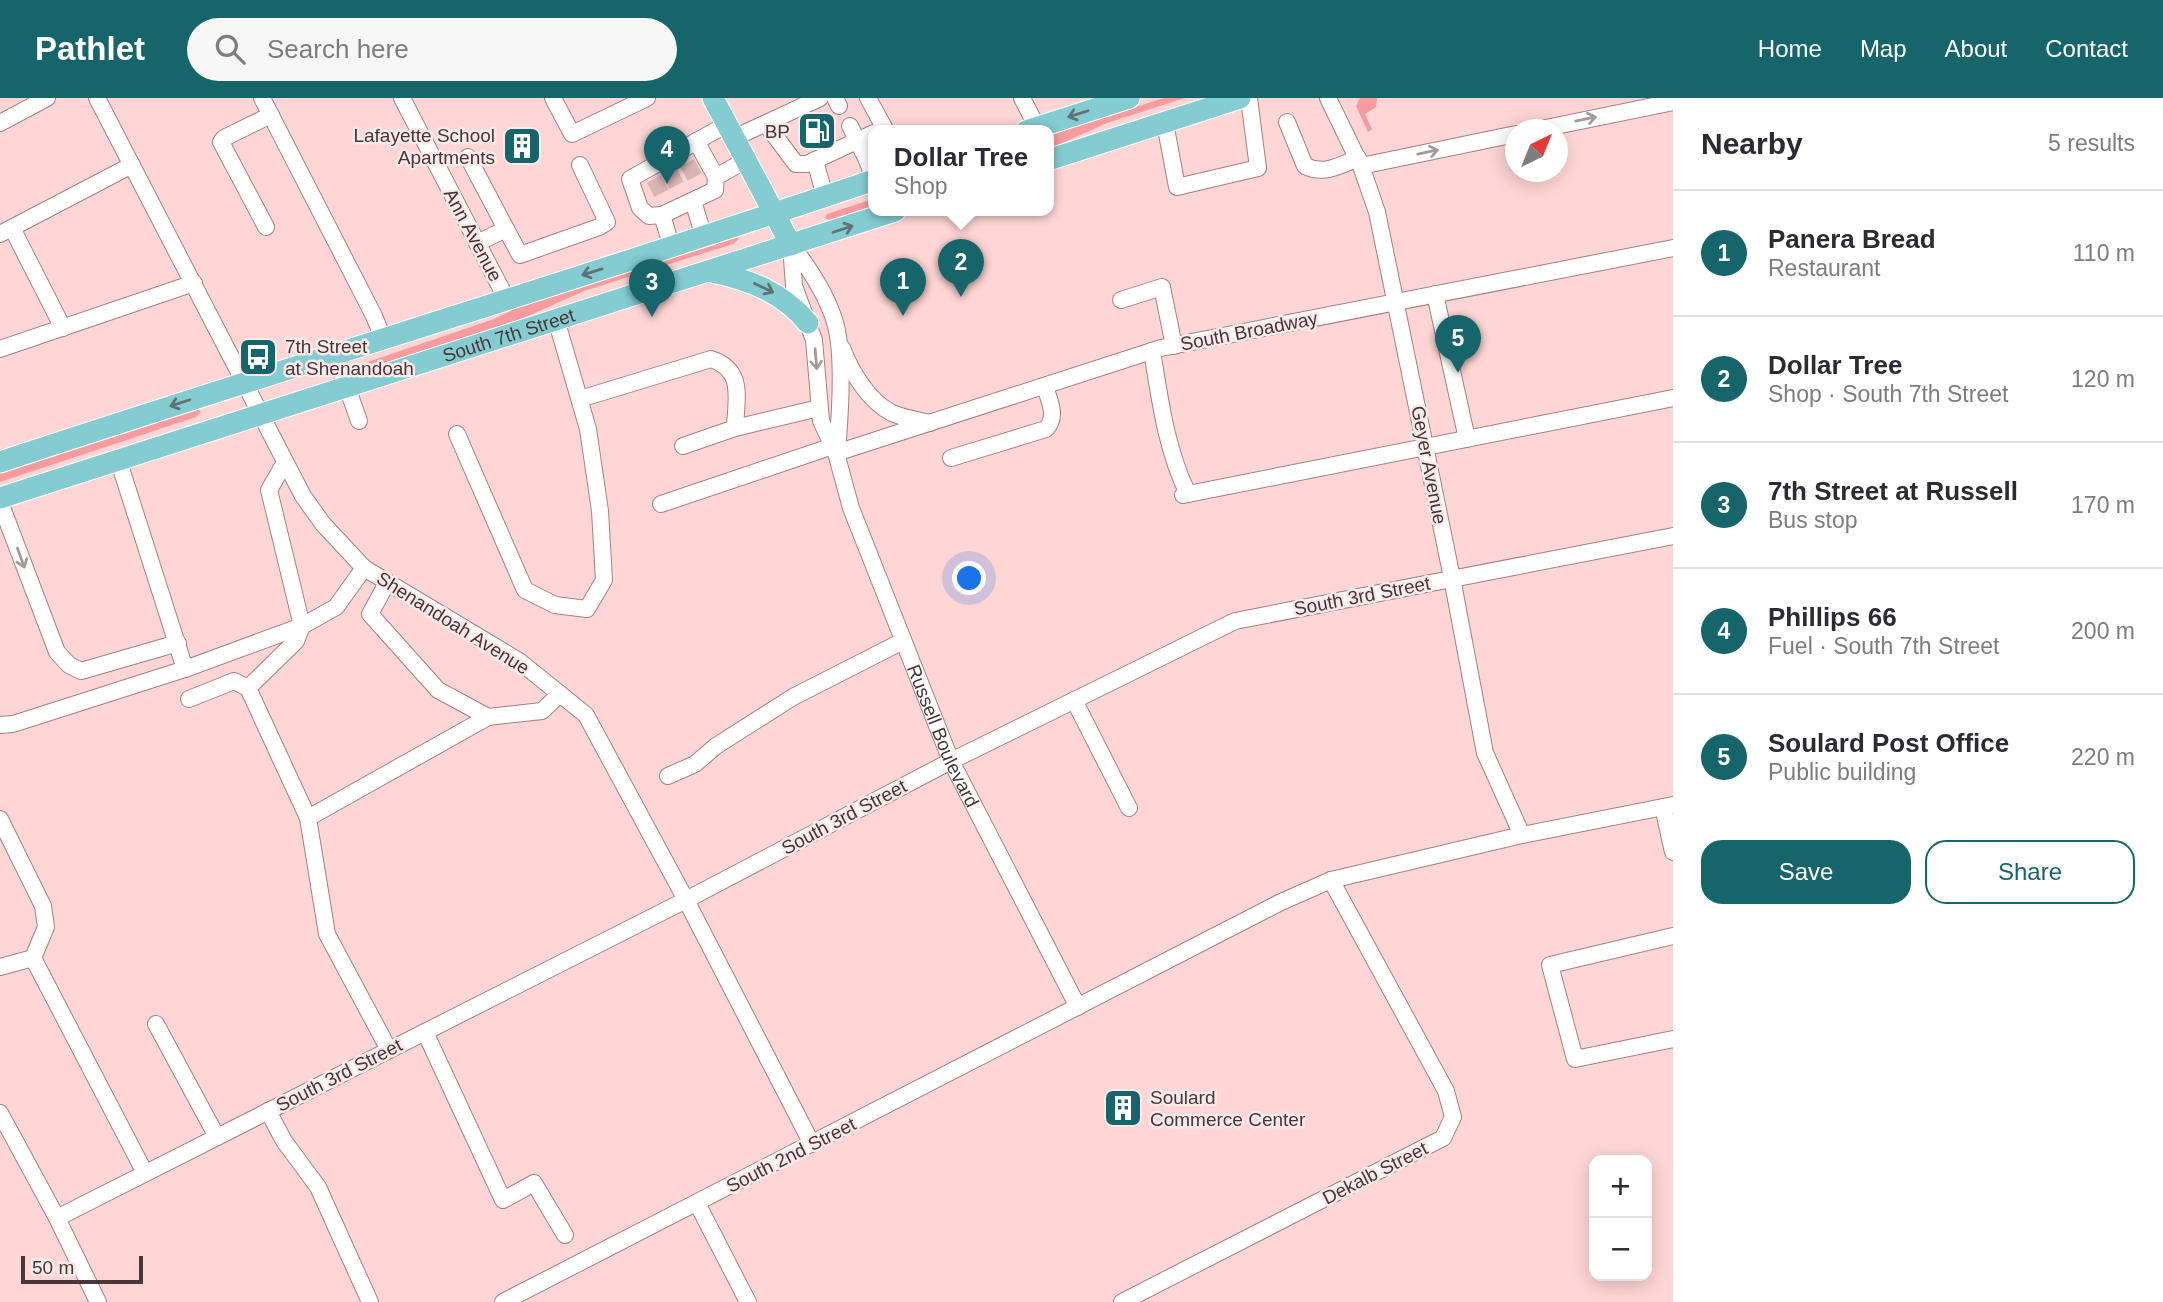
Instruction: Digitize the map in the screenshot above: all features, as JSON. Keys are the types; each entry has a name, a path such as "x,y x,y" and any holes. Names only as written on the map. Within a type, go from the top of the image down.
{"main road":[{"name":"Russell Boulevard","path":"713,98 791,245"},
{"path":"1045,125 1129,98"},
{"path":"1054,158 1240,98"},
{"name":"South 7th Street","path":"0,461 506,298 672,248 868,181"},
{"name":"South 7th Street","path":"0,500 260,413 880,216"},
{"path":"710,271 737,277 774,292 808,323"}],"street":[{"path":"0,122 47,98"},
{"name":"Shenandoah Avenue","path":"97,98 245,382 284,464 323,524 364,568 519,661 586,715 686,900 812,1144"},
{"path":"262,98 383,338"},
{"name":"Ann Avenue","path":"402,98 506,298"},
{"path":"552,98 572,134 647,98"},
{"path":"696,141 716,177 715,190 692,194 649,216 640,208 630,179 651,174 683,157 696,141 807,114 820,98"},
{"path":"868,98 878,125"},
{"path":"1022,98 1031,125"},
{"path":"1165,122 1177,187 1258,168 1249,98"},
{"name":"Geyer Avenue","path":"1328,98 1359,162 1377,212 1485,753 1521,835"},
{"path":"1568,123 1673,102"},
{"path":"266,227 221,142 271,115"},
{"path":"1287,122 1305,166 1315,171 1505,136"},
{"path":"766,124 796,164 807,164 854,133 868,132"},
{"path":"854,133 868,167"},
{"path":"822,152 825,197"},
{"path":"468,157 520,255 607,222 580,165"},
{"path":"716,177 746,160"},
{"path":"63,328 6,231 132,165"},
{"path":"692,194 704,237"},
{"path":"666,208 672,248"},
{"path":"477,243 506,229"},
{"name":"Russell Boulevard","path":"791,245 794,286 816,355 821,421 834,450 851,508 951,761 1078,1007"},
{"name":"Russell Boulevard","path":"791,245 825,298 838,338 840,418 834,450"},
{"name":"South Broadway","path":"661,504 930,423 1152,351 1673,248"},
{"path":"0,349 194,283"},
{"path":"1121,300 1162,287 1174,346"},
{"path":"1435,294 1467,439"},
{"path":"457,434 525,590 555,605 587,609 604,580 600,511 588,429 556,319"},
{"path":"838,338 847,362 874,400 892,413 930,423"},
{"path":"1152,351 1167,438 1186,495 1673,398"},
{"path":"335,353 359,421"},
{"path":"580,399 711,359 730,368 736,381 735,428"},
{"path":"951,458 1046,429 1053,416 1045,386"},
{"path":"683,446 735,428 819,408"},
{"path":"118,459 186,669"},
{"path":"247,688 296,641 302,626 269,490 284,464"},
{"path":"0,500 41,615 57,652 69,665 81,671 178,643"},
{"name":"South 3rd Street","path":"57,1218 686,900 951,761 1236,621 1673,536"},
{"path":"0,725 12,724 186,669 302,626 336,607 364,568"},
{"path":"387,583 370,614 438,690 488,717"},
{"path":"668,776 695,764 716,746 793,697 903,641"},
{"path":"189,699 234,681 247,688 308,818 327,934 389,1050"},
{"path":"308,818 488,717 542,711 560,694"},
{"path":"1074,700 1129,808"},
{"path":"1521,835 1668,806 1673,852"},
{"path":"0,819 43,906 46,927 33,958"},
{"name":"South 2nd Street","path":"503,1302 1281,902 1331,880 1521,835"},
{"name":"Dekalb Street","path":"1122,1302 1443,1138 1453,1117 1446,1091 1331,880"},
{"path":"1673,936 1550,965 1575,1059 1673,1039"},
{"path":"0,967 33,958"},
{"path":"33,958 145,1173"},
{"path":"156,1024 217,1137"},
{"path":"425,1032 503,1200 534,1183 565,1235"},
{"path":"268,1111 284,1141 318,1187 370,1302"},
{"path":"0,1113 57,1218 97,1302"},
{"path":"697,1203 748,1302"}],"shaded area":[{"path":"1164,98 1185,98 1107,123 1054,147 1054,133"},
{"path":"1360,98 1377,98 1376,107 1365,114 1372,129 1368,132 1356,106"},
{"path":"868,201 868,208 829,220 825,218 827,214"},
{"path":"732,237 739,239 733,244 584,291 517,321 365,369 359,365 494,319 519,307"},
{"path":"197,408 201,412 196,417 0,482 0,473"}],"tunnel":[{"path":"811,121 822,142"},
{"path":"687,163 697,181"},
{"path":"669,171 679,190"},
{"path":"654,179 664,198"}],"place":[{"name":"BP","path":"817,131"},
{"name":"Lafayette School Apartments","path":"522,146"},
{"name":"Phillips 66","path":"667,184"},
{"name":"Dollar Tree","path":"961,297"},
{"name":"Panera Bread","path":"903,316"},
{"name":"7th Street at Russell","path":"652,317"},
{"name":"7th Street at Shenandoah","path":"258,357"},
{"name":"Soulard Post Office","path":"1458,373"},
{"name":"Soulard Commerce Center","path":"1123,1108"}]}
